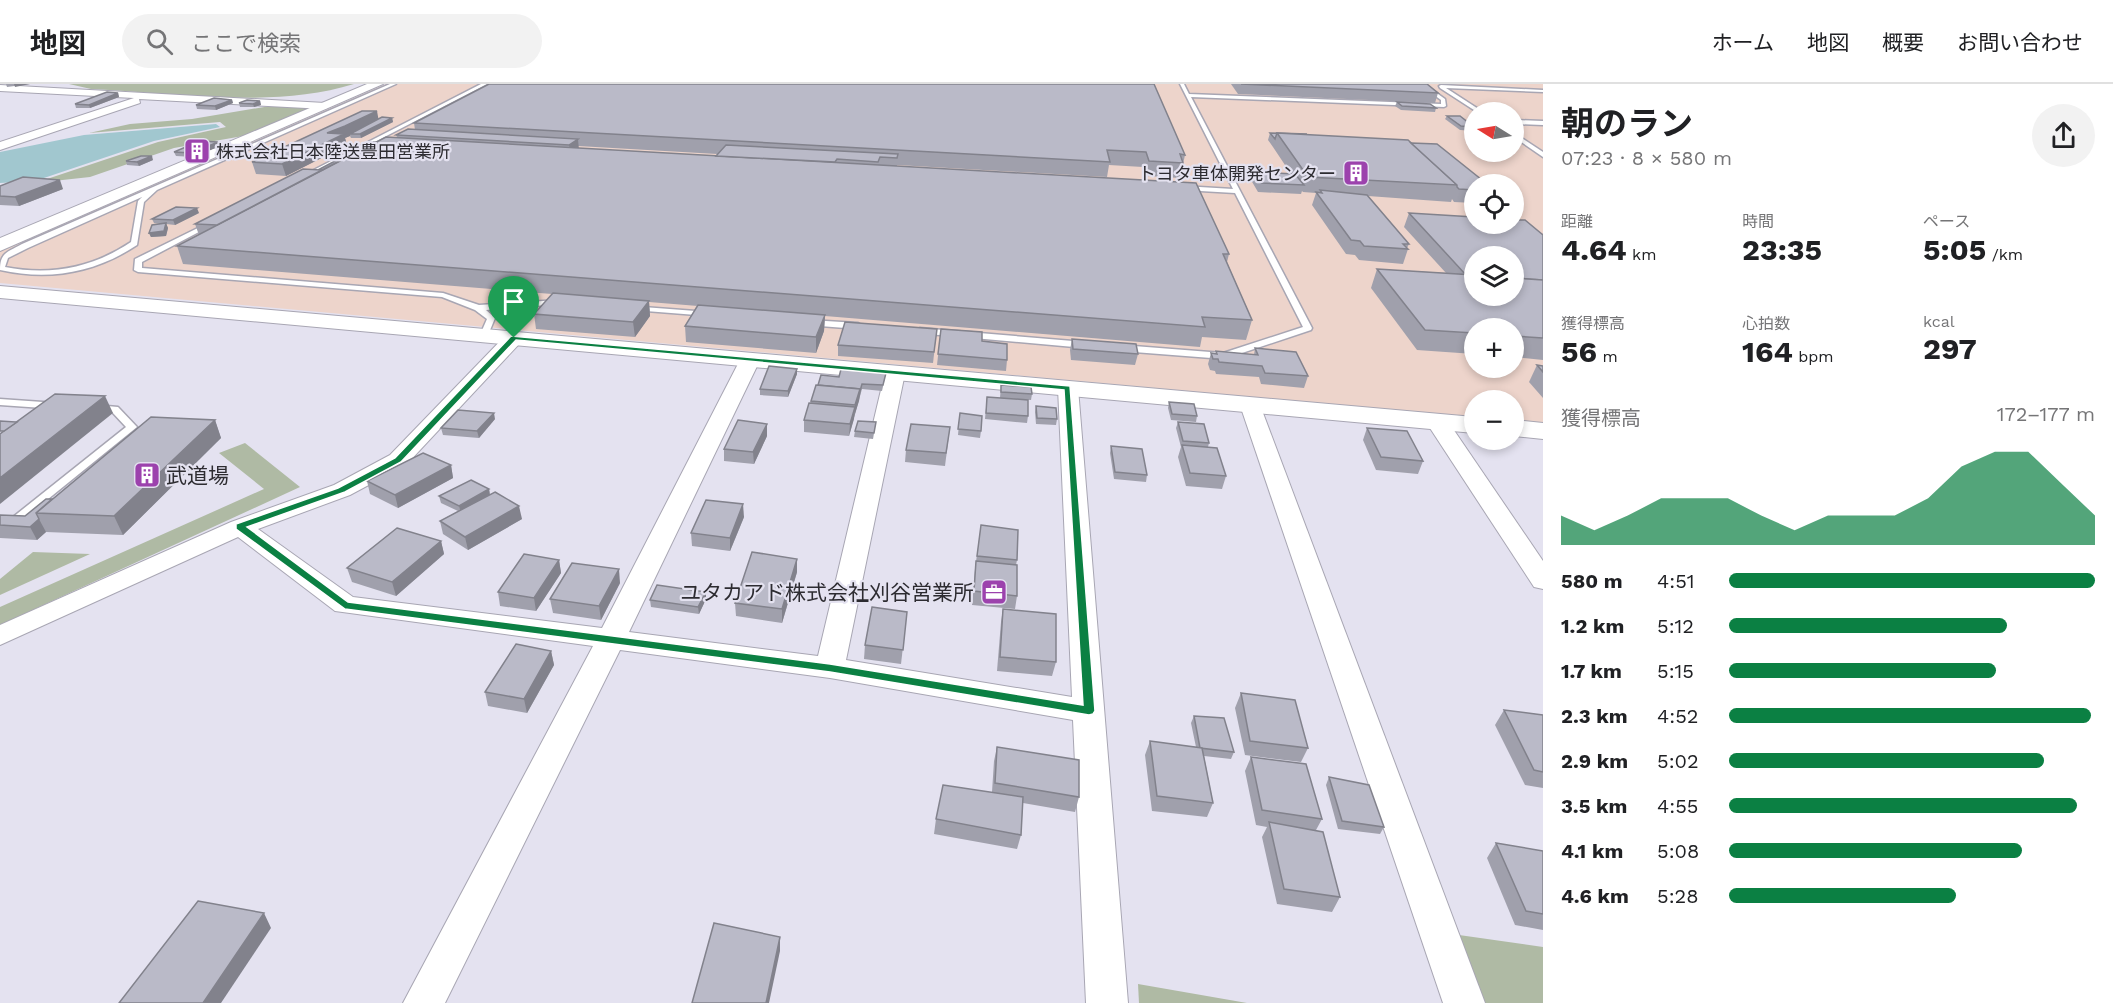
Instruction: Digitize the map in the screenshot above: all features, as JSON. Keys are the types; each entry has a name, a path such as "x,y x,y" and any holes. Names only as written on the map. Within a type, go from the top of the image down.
{"street":[{"path":"0,245 377,84"},
{"path":"0,88 325,106"},
{"path":"0,146 149,97"},
{"path":"0,292 1464,424"},
{"path":"0,636 240,526 342,490 398,460 514,338"},
{"path":"424,1003 611,639 750,360"},
{"path":"830,668 895,373"},
{"path":"1068,388 1107,1003"},
{"path":"1250,405 1464,1003"},
{"path":"1437,422 1543,581"},
{"path":"1524,429 1543,431"},
{"path":"240,526 345,605 830,668 1089,711"}],"lane":[{"path":"155,189 141,201 134,243 118,255 92,266 57,273 22,274 1,268 5,257 25,246 394,84"},
{"path":"299,179 485,84"},
{"path":"1106,346 1224,356 1308,328 1182,84"},
{"path":"1187,95 1444,106 1443,99 1421,84"},
{"path":"1534,84 1543,84"},
{"path":"1440,85 1543,91"},
{"path":"1440,85 1465,102"},
{"path":"1524,122 1543,123"},
{"path":"374,142 384,142"},
{"path":"1524,142 1543,155"},
{"path":"1178,188 1236,191"},
{"path":"224,217 138,261 138,270 443,295 478,308 491,318 484,335"},
{"path":"478,308 549,302 573,304"},
{"path":"620,307 715,315"},
{"path":"798,322 869,327"},
{"path":"916,331 1094,345"},
{"path":"0,402 68,406"},
{"path":"26,419 44,405"},
{"path":"12,523 132,427 115,409 80,407"}],"shaded area":[{"path":"386,84 1543,84 1543,424 1524,422 1524,390 1464,390 1464,416 0,283 0,251"}],"green space":[{"path":"69,84 354,84 323,92 257,98 91,89"},
{"path":"276,105 317,107 249,135 174,148 90,177 35,183 158,142 226,127 220,122 89,133 130,124 192,119"},
{"path":"245,443 300,487 0,625 0,607 264,489 219,453"},
{"path":"33,552 90,554 0,595 0,579"},
{"path":"1459,935 1543,947 1543,1003 1484,1003"},
{"path":"1138,984 1247,1003 1139,1003"}],"water":[{"path":"216,124 220,127 154,141 35,181 0,183 0,152 84,135"}],"building":[{"path":"489,84 1154,84 1185,155 1180,154 1183,163 1149,161 1146,152 1107,150 1110,162 414,123"},
{"path":"1241,84 1427,84 1438,93"},
{"path":"107,92 118,93 89,105 75,104"},
{"path":"214,98 232,100 215,106 196,105"},
{"path":"247,100 260,101 253,104 239,103"},
{"path":"1397,102 1430,104 1436,108 1402,106"},
{"path":"362,111 377,111 327,133 344,134 282,164 252,162"},
{"path":"1447,116 1460,116 1464,119 1464,126"},
{"path":"382,117 392,118 360,134 350,134"},
{"path":"408,129 578,139 569,145 396,135"},
{"path":"1277,133 1408,140 1457,185 1308,177"},
{"path":"386,137 1196,183 1229,254 1223,254 1252,320 1202,317 1205,327 177,246"},
{"path":"200,141 218,142 192,153 174,152"},
{"path":"371,142 376,142 318,170"},
{"path":"1411,143 1437,144 1474,174 1464,174 1464,189 1459,189"},
{"path":"726,145 898,154 897,158 880,157 878,162 716,156"},
{"path":"141,156 152,156 137,162 126,161"},
{"path":"303,169 322,170 217,225 195,224"},
{"path":"1253,172 1295,174 1304,185 1261,183"},
{"path":"23,177 60,180 15,197 0,196 0,186"},
{"path":"1320,190 1367,195 1409,244 1403,244 1408,249 1364,246 1360,241 1351,240 1316,192 1322,193"},
{"path":"176,207 197,208 173,220 152,219"},
{"path":"1409,213 1464,216 1464,234 1524,234 1525,220 1543,235 1543,280 1524,279 1524,246 1464,246 1464,273"},
{"path":"166,223 164,231 149,233 152,225"},
{"path":"1377,269 1464,274 1464,306 1524,306 1524,279 1543,280 1543,338 1524,337 1524,318 1464,318 1464,332 1425,330"},
{"path":"553,293 649,301 633,322 534,314"},
{"path":"698,305 825,315 816,337 685,326"},
{"path":"845,322 937,329 934,352 838,345"},
{"path":"941,329 982,332 982,341 1007,344 1007,360 938,354"},
{"path":"1072,339 1136,344 1138,354 1073,349"},
{"path":"1255,348 1296,352 1308,376 1265,373 1262,366 1219,362 1218,359 1213,359 1211,353 1217,354 1216,351 1258,355"},
{"path":"769,366 797,369 788,391 760,389"},
{"path":"841,369 886,373 883,385 862,384 860,391 860,389 818,385 821,375 839,377"},
{"path":"816,385 860,389 855,405 811,401"},
{"path":"1001,385 1031,387 1032,394 1001,392"},
{"path":"55,394 105,396 0,478 0,434"},
{"path":"987,397 1028,400 1028,416 986,413"},
{"path":"1169,402 1194,404 1197,416 1172,414"},
{"path":"809,403 855,407 850,424 804,420"},
{"path":"1036,406 1056,408 1057,419 1037,418"},
{"path":"458,410 494,413 477,431 441,428"},
{"path":"960,413 982,416 981,431 958,429"},
{"path":"151,417 215,420 114,516 36,513"},
{"path":"738,420 767,424 753,452 724,449"},
{"path":"0,421 17,422 4,431 0,431"},
{"path":"858,421 876,422 874,433 855,431"},
{"path":"1178,422 1204,424 1209,443 1183,441"},
{"path":"911,424 950,427 946,453 906,450"},
{"path":"1367,428 1407,431 1423,461 1381,457"},
{"path":"1182,445 1217,448 1226,476 1190,473"},
{"path":"1111,446 1142,449 1147,475 1115,472"},
{"path":"423,453 451,465 395,495 367,481"},
{"path":"471,480 489,489 459,506 439,496"},
{"path":"495,492 519,506 465,537 440,521"},
{"path":"46,499 52,499 36,513 39,519 30,527 0,525 0,515 25,516"},
{"path":"706,500 743,504 730,538 691,533"},
{"path":"981,525 1018,530 1017,560 977,556"},
{"path":"397,528 441,541 392,582 347,568"},
{"path":"752,552 797,559 782,609 735,603"},
{"path":"524,554 559,560 534,598 498,592"},
{"path":"976,561 1017,565 1017,596 974,591"},
{"path":"572,563 619,569 599,606 550,599"},
{"path":"657,585 706,592 698,607 650,600"},
{"path":"872,607 907,612 903,650 865,645"},
{"path":"1003,609 1056,614 1056,662 1000,657"},
{"path":"516,644 551,651 524,699 485,692"},
{"path":"1241,693 1295,700 1308,748 1250,741"},
{"path":"1504,710 1543,715 1543,772 1534,770"},
{"path":"1194,716 1224,718 1234,752 1200,748"},
{"path":"1150,741 1202,748 1213,803 1157,796"},
{"path":"997,747 1079,760 1079,797 995,783"},
{"path":"1251,757 1306,764 1322,819 1262,810"},
{"path":"1329,777 1369,785 1384,827 1342,821"},
{"path":"943,785 1023,797 1021,835 936,819"},
{"path":"1269,822 1323,832 1340,897 1284,889"},
{"path":"1496,843 1543,851 1543,914 1526,911"},
{"path":"198,901 264,913 203,1003 119,1003"},
{"path":"714,923 780,937 766,1003 692,1003"}],"place":[{"name":"株式会社日本陸送豊田営業所","path":"197,151"},
{"name":"トヨタ車体開発センター","path":"1356,173"},
{"name":"武道場","path":"147,475"},
{"name":"ユタカアド株式会社刈谷営業所","path":"994,592"}],"route":[{"path":"514,338 1068,388 1089,711 830,668 345,605 240,526 342,490 398,460 514,338"}]}
